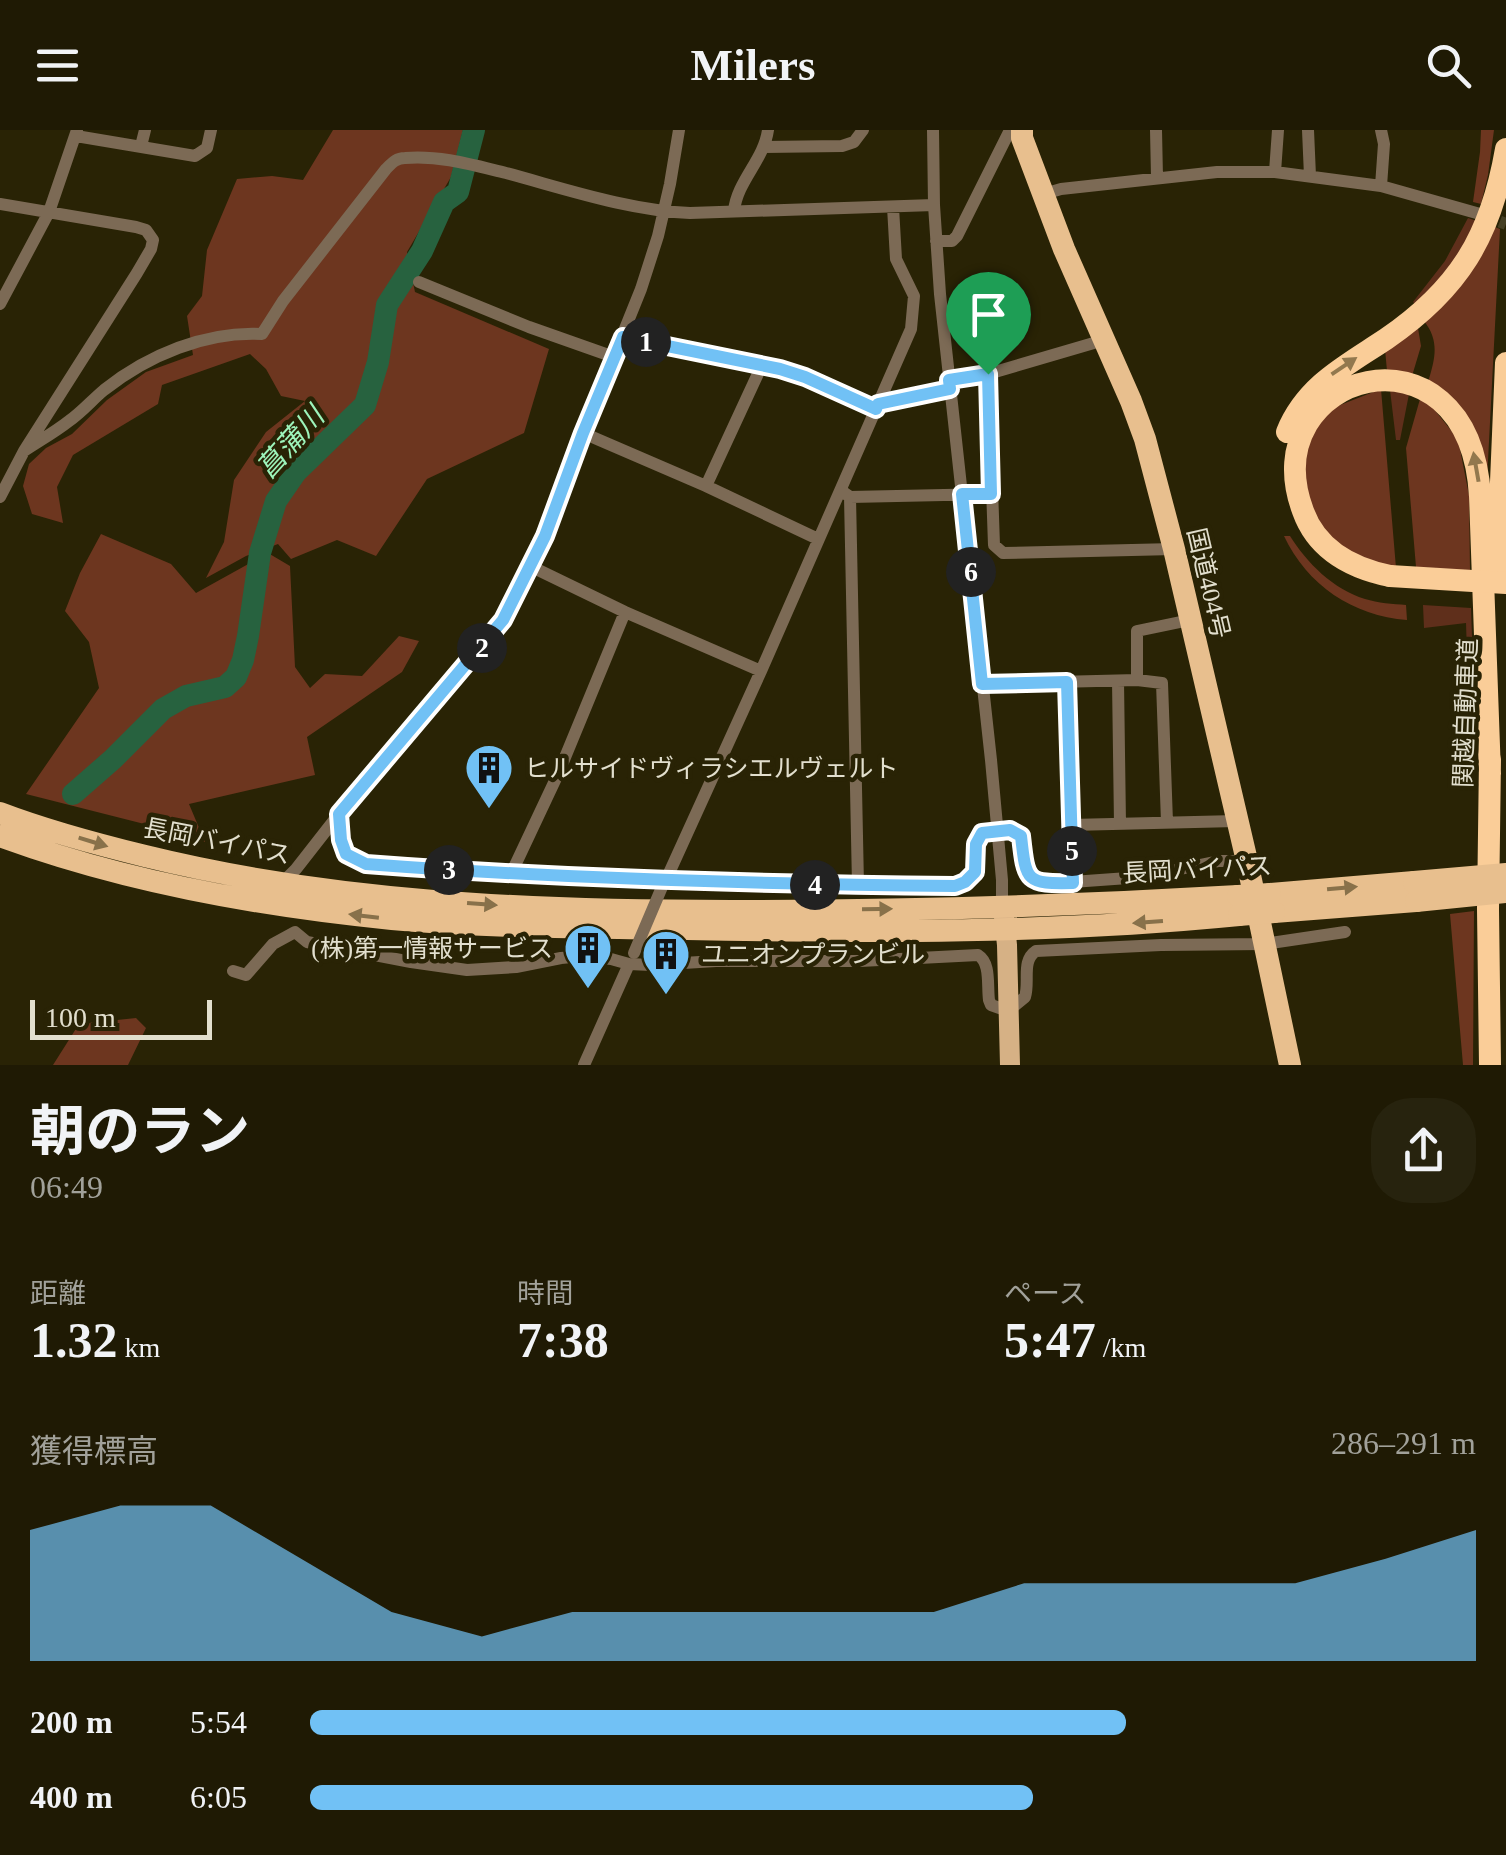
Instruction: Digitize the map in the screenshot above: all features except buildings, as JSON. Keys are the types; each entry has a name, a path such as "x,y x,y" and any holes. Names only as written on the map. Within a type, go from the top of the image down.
{"highway":[{"name":"国道404号","path":"1022,130 1064,249 1146,438 1236,820 1254,861 1264,944 1290,1065"},
{"path":"1506,150 1490,214 1464,268 1420,314 1314,389 1296,413 1283,444 1281,461 1282,493 1290,520 1314,556 1337,573 1364,584 1506,583"},
{"name":"関越自動車道","path":"1490,1065 1490,774 1506,364"},
{"path":"1490,774 1479,476 1472,446 1460,421 1429,392 1403,382 1375,381 1347,388 1312,416 1300,440 1294,480 1306,521 1323,544 1346,562 1390,584 1506,597"},
{"name":"長岡バイパス","path":"0,812 177,864 281,884 432,900 556,908 788,911 1002,905 1239,906"},
{"name":"長岡バイパス","path":"0,836 89,864 262,903 391,919 498,925 864,932 1072,927 1272,903 1415,892 1506,892"},
{"name":"長岡バイパス","path":"1415,892 1506,874"}],"main road":[{"path":"1002,905 1010,1065"}],"street":[{"path":"141,146 144,130"},
{"path":"0,304 48,212 76,133 195,156 207,148 211,130"},
{"path":"281,884 486,644 509,610 545,536 623,337 664,212 679,130"},
{"path":"734,210 735,198 764,147 768,130"},
{"path":"764,147 842,146 854,142 863,130"},
{"path":"933,130 936,242 998,832 1002,905"},
{"path":"936,242 952,241 957,236 1010,130"},
{"path":"1156,130 1157,177"},
{"path":"1276,172 1278,130"},
{"path":"1308,130 1310,176"},
{"path":"1380,186 1384,144 1381,130"},
{"path":"24,451 72,420 105,389 142,364 197,341 243,333 262,334 283,301 396,160 450,159 664,212 934,205"},
{"path":"1044,194 1157,177 1276,172 1380,186 1480,214"},
{"path":"0,204 146,230 153,240 137,273 2,488"},
{"path":"584,1065 818,539 845,494 912,329 914,296 896,260 894,207"},
{"path":"419,282 614,357"},
{"path":"623,337 762,365 805,377 878,406 1104,340"},
{"path":"706,486 762,365"},
{"path":"988,374 994,545 1002,553 1174,548"},
{"path":"583,433 818,539"},
{"path":"845,494 991,494"},
{"path":"845,494 858,885"},
{"path":"530,566 761,671"},
{"path":"511,874 625,612"},
{"path":"1137,680 1137,631 1190,620"},
{"path":"1118,681 1120,824"},
{"path":"982,684 1159,681 1163,686 1167,822"},
{"path":"1067,682 1073,883"},
{"path":"339,814 342,847 354,860 366,864 664,884 955,886 975,872 978,838 982,833 1016,831 1021,836 1025,868 1035,881 1044,884 1142,877 1219,861 1254,861"},
{"path":"1071,825 1236,820"},
{"path":"233,971 246,975 274,944 294,932 307,942 467,970 583,956 860,961 978,954 985,959 988,1000 1008,1011 1025,997 1028,959 1036,951 1264,944 1344,932"}],"shaded area":[{"path":"333,130 463,130 451,177 407,252 415,292 549,349 524,433 427,479 376,556 337,540 291,559 278,544 206,578 224,542 234,480 266,432 305,401 281,396 266,369 250,354 162,385 158,404 73,455 57,487 63,523 32,514 23,486 29,464 146,372 193,355 187,316 202,296 207,250 237,179 272,176 303,180"},
{"path":"1481,130 1494,130 1481,204 1473,202"},
{"path":"1468,218 1477,221 1464,248 1417,306 1413,302 1445,261"},
{"path":"1492,226 1500,229 1487,480 1463,413 1428,382 1435,350 1424,321"},
{"path":"1418,328 1421,346 1412,376 1387,371 1385,349"},
{"path":"1381,389 1396,568 1374,566 1330,540 1304,493 1307,442 1330,409"},
{"path":"1390,390 1409,394 1400,440 1396,440"},
{"path":"1420,399 1429,403 1458,439 1469,495 1470,571 1416,567 1406,448"},
{"path":"101,534 171,564 196,593 268,553 290,566 295,667 310,688 325,674 362,676 399,636 419,641 402,672 307,737 315,775 189,804 205,842 26,794 99,688 89,642 65,611"},
{"path":"1284,536 1290,536 1304,556 1342,589 1370,600 1406,605 1407,620 1368,612 1334,595 1305,569"},
{"path":"1423,605 1471,608 1476,750 1470,750 1466,623 1424,628"},
{"path":"1474,911 1473,1065 1463,1065 1450,914"},
{"path":"136,1018 146,1028 128,1065 53,1065 79,1024"}],"waterway":[{"name":"菖蒲川","path":"73,794 163,709 186,696 225,687 236,677 248,636 260,553 276,501 296,472 365,405 378,362 387,305 422,251 444,202 458,192 474,130"}],"tunnel":[{"path":"1483,215 1506,224"}],"place":[{"name":"ヒルサイドヴィラシエルヴェルト","path":"489,810"},
{"name":"(株)第一情報サービス","path":"588,990"},
{"name":"ユニオンプランビル","path":"666,996"}],"route":[{"path":"623,337 780,369 876,409 878,404 950,389 949,380 988,374 991,494 962,494 982,684 1067,682 1073,883 1044,884 1029,876 1021,836 1010,830 982,833 976,844 975,872 955,886 665,882 511,874 366,864 346,854 339,814 486,644 509,610 545,536 623,337"}]}
